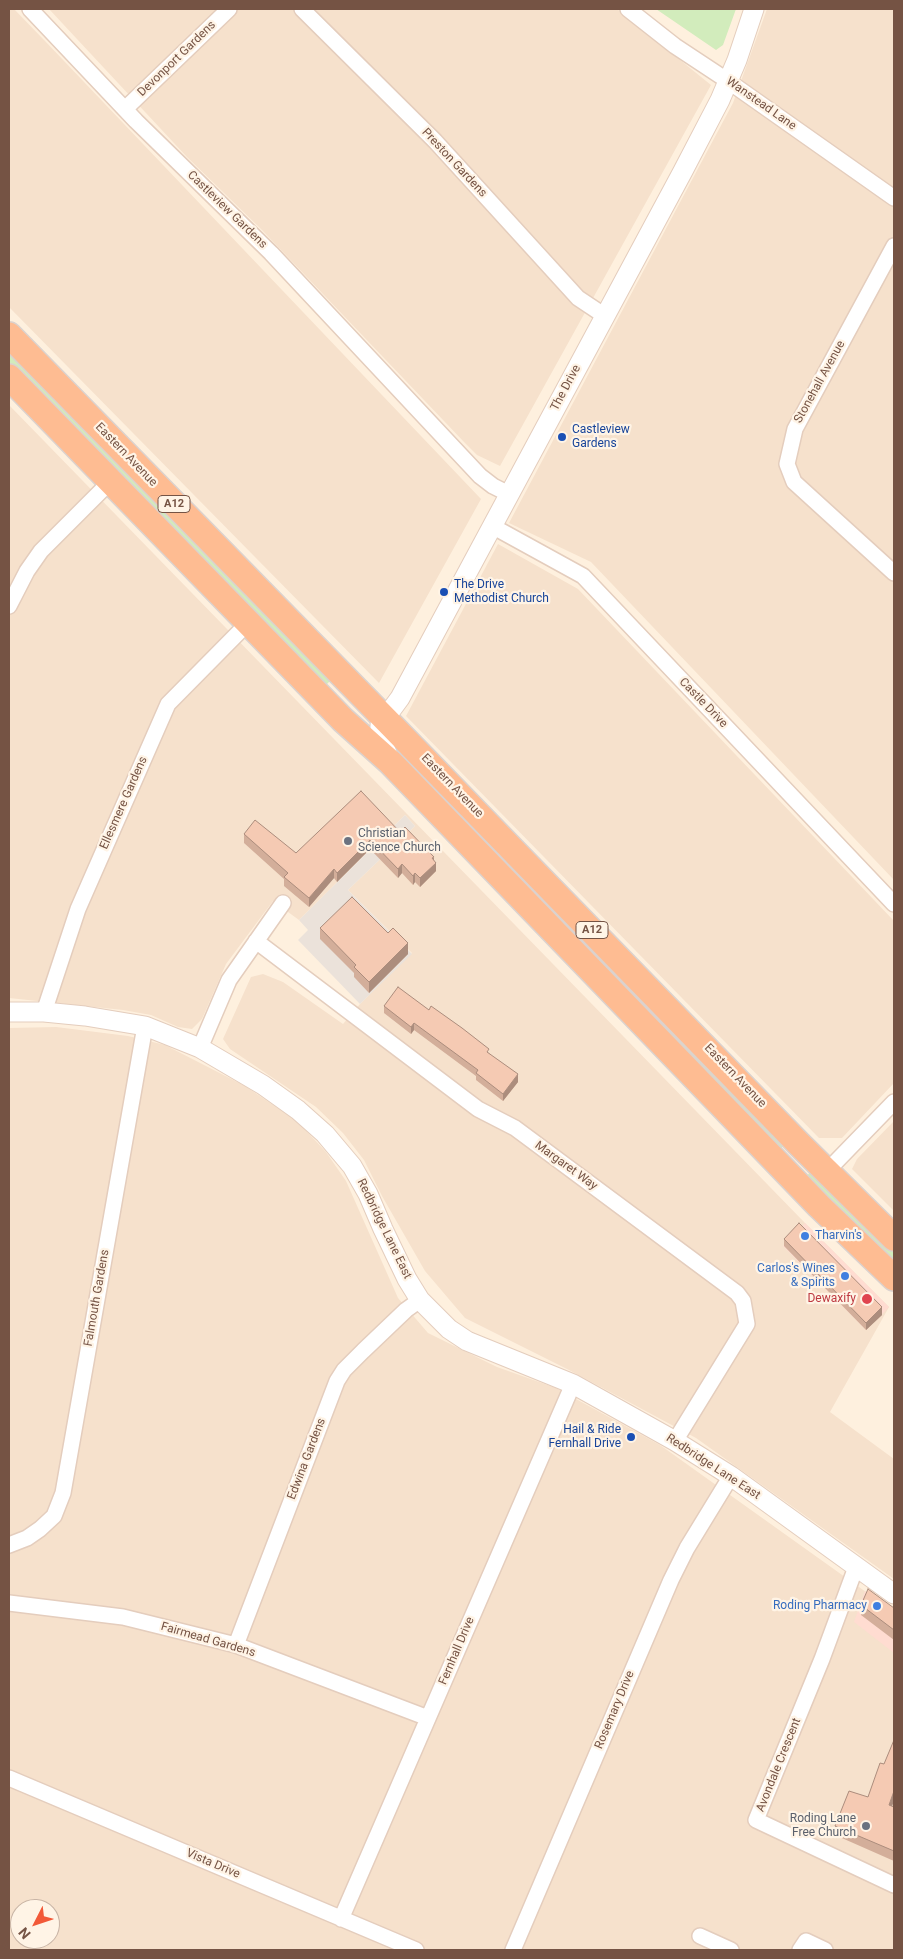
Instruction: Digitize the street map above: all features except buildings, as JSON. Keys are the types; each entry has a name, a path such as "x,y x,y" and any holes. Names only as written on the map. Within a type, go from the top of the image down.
{"highway":[{"name":"Eastern Avenue","path":"9,335 894,1238"},
{"name":"A12","path":"9,377 343,720 390,762 819,1206 894,1278"}],"street":[{"name":"Castleview Gardens","path":"30,9 125,109 271,253 480,476 493,486 509,494"},
{"name":"Devonport Gardens","path":"125,109 229,9"},
{"name":"Preston Gardens","path":"302,9 436,141 578,298 605,316"},
{"name":"Wanstead Lane","path":"628,9 675,46 894,198"},
{"name":"The Drive","path":"390,762 380,736 380,725 400,698 683,171 728,81 754,9"},
{"name":"Stonehall Avenue","path":"894,246 794,429 787,464 794,482 894,573"},
{"path":"9,606 27,571 41,551 111,481"},
{"name":"Castle Drive","path":"492,526 582,576 894,904"},
{"name":"Ellesmere Gardens","path":"44,1012 78,910 168,704 249,622"},
{"path":"200,1048 229,980 282,903"},
{"name":"Margaret Way","path":"256,941 478,1109 514,1128 738,1293 743,1301 747,1324 675,1441"},
{"name":"Redbridge Lane East","path":"9,1012 44,1012 85,1016 145,1026 200,1048 263,1085 298,1110 325,1134 352,1166 368,1194 397,1261 420,1300 436,1318 467,1341 573,1384 675,1441 731,1476 894,1594"},
{"name":"Falmouth Gardens","path":"9,1545 27,1538 54,1516 63,1493 145,1026"},
{"path":"827,1171 894,1102"},
{"name":"Edwina Gardens","path":"236,1645 337,1381 344,1370 363,1351 406,1310 420,1300"},
{"name":"Fernhall Drive","path":"341,1919 573,1384"},
{"name":"Rosemary Drive","path":"513,1950 671,1580 687,1548 731,1476"},
{"name":"Avondale Crescent","path":"856,1567 822,1659 756,1820 894,1885"},
{"name":"Fairmead Gardens","path":"9,1603 123,1617 236,1645 428,1718"},
{"name":"Vista Drive","path":"9,1778 416,1950"},
{"path":"700,1936 731,1950"},
{"path":"800,1950 806,1941 825,1950"}],"shaded area":[{"path":"9,9 14,9 45,41 481,499 379,683 9,307"},
{"path":"49,9 617,9 711,85 500,466 477,455 464,442 262,230 187,157"},
{"path":"767,9 894,9 894,880 591,562 509,523 733,103"},
{"path":"9,405 889,1307 830,1412 894,1459 894,1579 696,1438 569,1370 465,1318 425,1271 382,1196 364,1160 343,1133 316,1107 230,1049 223,1039 251,977 263,974 283,982 343,1024 360,1004 412,953 348,890 415,826 405,815 299,920 273,901 226,964 202,1019 192,1029 178,1027 151,1015 123,1010 9,998"},
{"path":"498,544 578,589 894,921 894,1083 842,1138 819,1138 406,716"},
{"path":"405,815 415,826 348,890 412,954 360,1004 298,940 308,930 299,920"},
{"path":"56,1027 128,1036 165,1045 245,1086 298,1122 326,1152 346,1181 398,1298 428,1333 497,1367 556,1388 660,1445 894,1612 894,1950 9,1950 9,1028"},
{"path":"894,1121 894,1211 852,1169 857,1159"},
{"path":"805,1223 889,1307 866,1330 783,1246"},
{"path":"865,1591 894,1612 894,1653 854,1622"}],"green space":[{"path":"656,9 736,9 723,45 716,50"},
{"path":"9,350 331,680 323,688 9,367"},
{"path":"385,734 786,1143 777,1153 485,842 385,742"},
{"path":"813,1169 894,1251 894,1269 804,1179"}],"place":[{"name":"Castleview Gardens","path":"562,437"},
{"name":"The Drive Methodist Church","path":"444,592"},
{"name":"Christian Science Church","path":"348,841"},
{"name":"Tharvin's","path":"805,1236"},
{"name":"Carlos's Wines & Spirits","path":"845,1276"},
{"name":"Dewaxify","path":"867,1299"},
{"name":"Hail & Ride Fernhall Drive","path":"631,1437"},
{"name":"Roding Pharmacy","path":"877,1606"},
{"name":"Roding Lane Free Church","path":"866,1826"}]}
